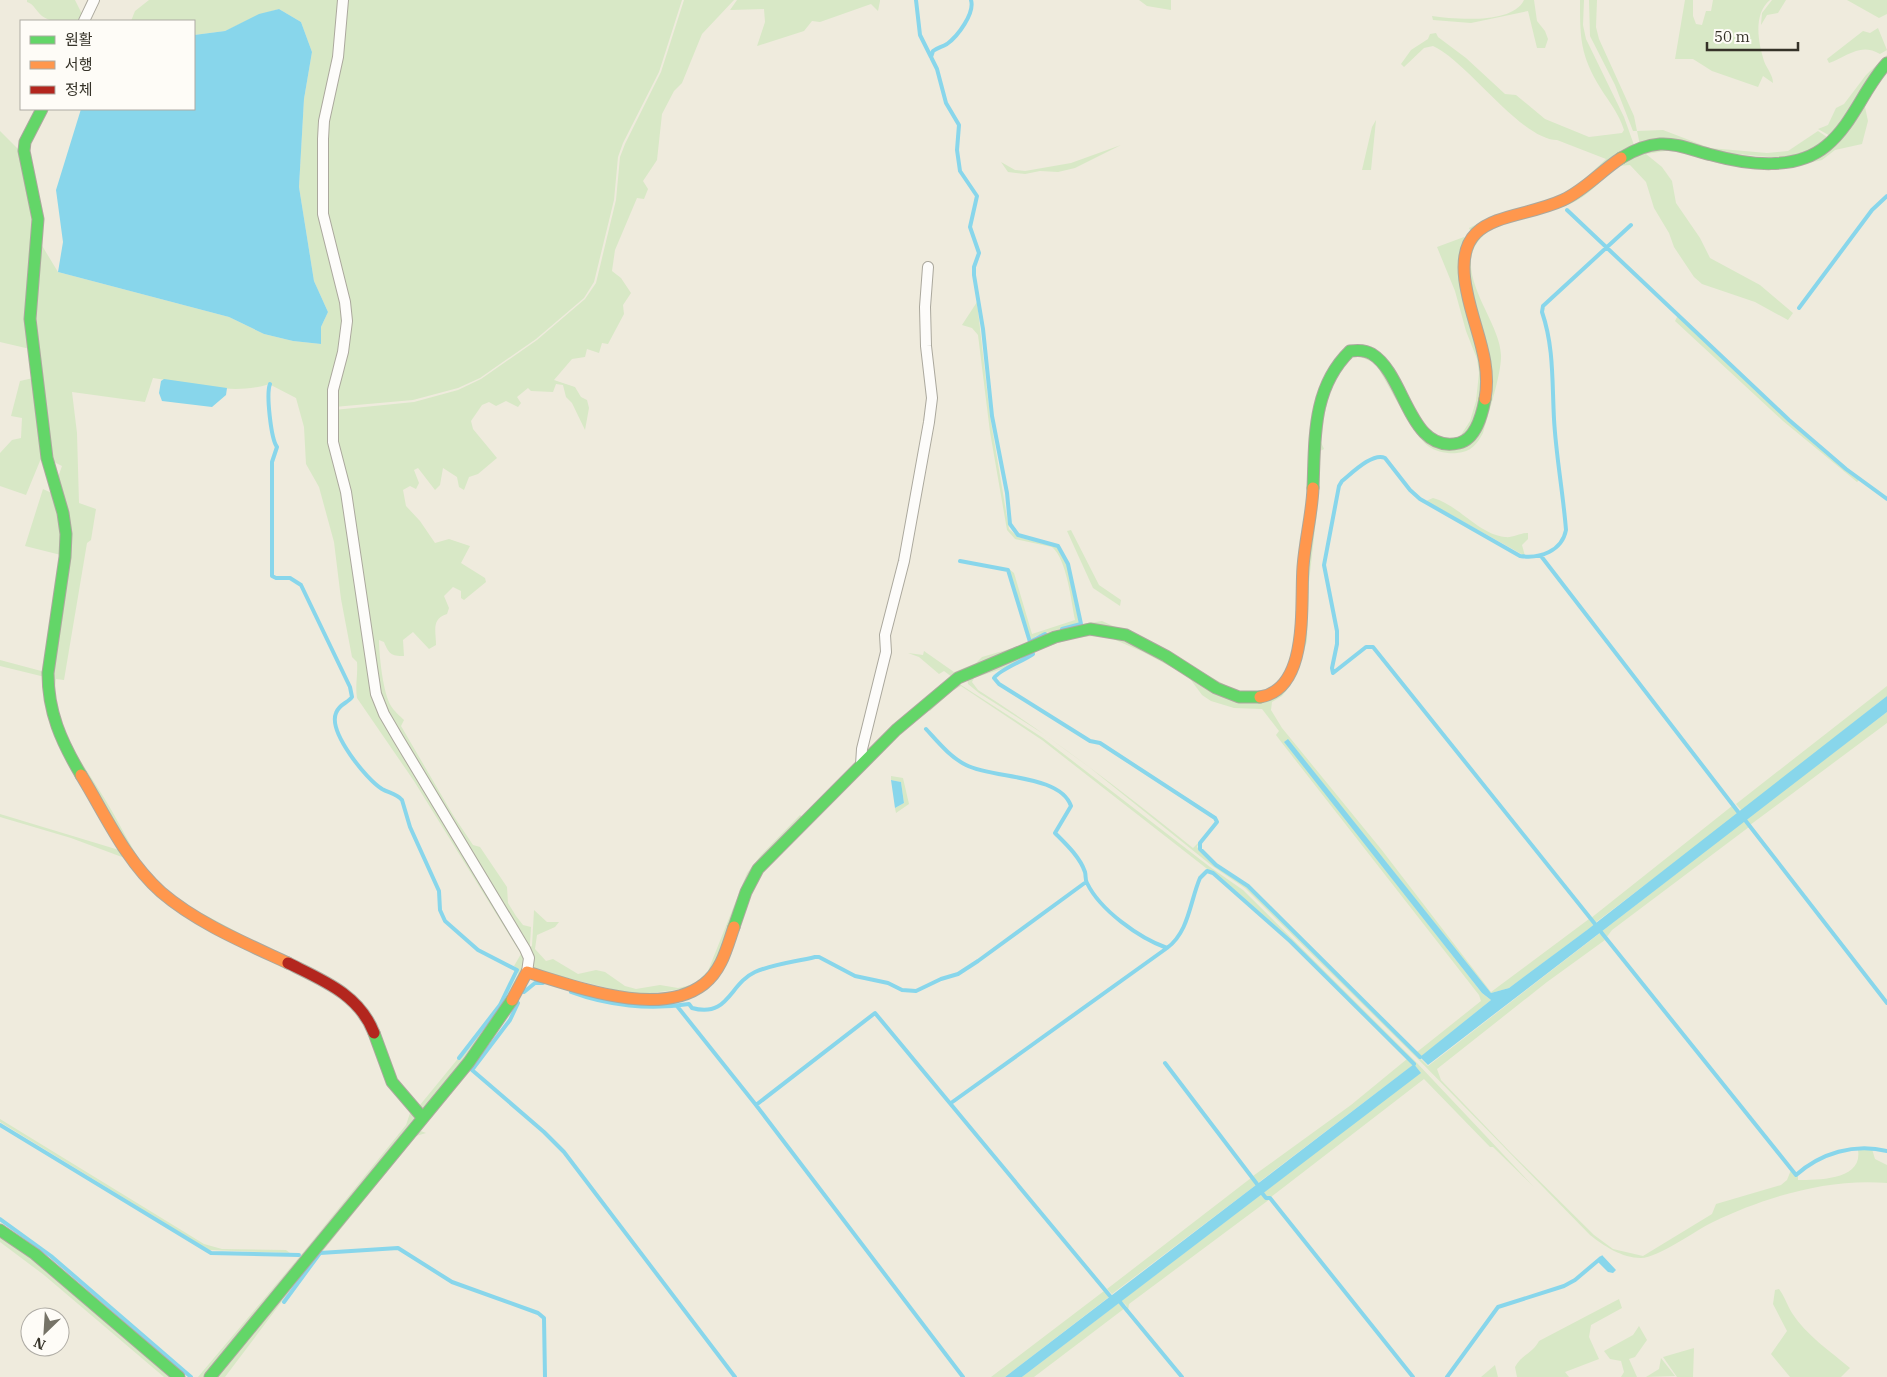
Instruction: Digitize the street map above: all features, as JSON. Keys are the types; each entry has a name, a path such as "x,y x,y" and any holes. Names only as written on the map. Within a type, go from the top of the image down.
{"street":[{"path":"84,20 94,0"},
{"path":"210,1377 422,1117 473,1058 499,1022 527,972 529,958 393,730 376,694 346,492 333,442 333,390 343,352 347,321 345,302 323,214 323,139 324,121 338,57 343,0"},
{"path":"527,972 580,989 614,995 657,998 686,994 698,989 711,978 721,964 746,892 758,869 918,710 958,678 1022,650 1080,631 1099,630 1126,635 1234,696 1256,698 1274,693 1289,677 1298,652 1304,559 1311,514 1313,457 1318,417 1330,374 1342,356 1350,351 1371,353 1386,367 1418,424 1431,440 1444,446 1459,445 1465,442 1479,422 1487,381 1485,353 1465,284 1464,266 1464,256 1471,241 1482,228 1512,215 1563,200 1582,188 1611,163 1643,147 1659,144 1672,145 1713,156 1747,161 1779,162 1804,159 1824,148 1841,132 1867,85 1887,63"},
{"path":"42,110 26,142 24,151 38,218 38,239 29,303 30,319 46,458 61,506 66,534 65,557 48,673 48,698 52,719 67,751 119,839 152,882 176,903 320,980 356,1003 371,1026 389,1076 399,1095 422,1117"},
{"path":"861,765 862,749 886,652 887,625 904,561 930,414 932,390 926,346 925,307 928,267"},
{"path":"0,1230 35,1254 179,1377"}],"green space":[{"path":"27,0 75,0 82,14 79,20 46,19"},
{"path":"149,0 338,0 330,82 318,132 319,216 336,281 342,321 339,351 329,394 329,445 345,503 375,702 384,721 526,958 523,973 501,1013 468,1058 425,1109 414,1106 405,1097 397,1086 394,1078 400,1090 409,1100 420,1105 501,1006 518,974 518,969 514,966 521,954 414,781 357,698 357,662 352,657 341,599 334,542 319,487 306,464 304,427 296,398 269,384 241,389 226,389 153,378 145,402 72,392 77,433 79,503 96,509 91,540 87,543 64,680 56,679 54,702 59,721 75,752 136,854 154,879 177,900 351,994 363,1005 370,1016 392,1074 368,1014 354,999 177,901 158,886 131,853 69,749 50,703 51,674 69,543 66,512 57,480 62,466 48,459 33,312 41,244 58,272 229,317 264,334 293,341 321,344 321,327 328,312 314,281 299,187 304,99 312,52 301,22 279,9 259,15 225,31 195,35 195,20 131,20 135,11"},
{"path":"345,0 682,0 659,72 623,143 618,157 614,200 594,282 584,298 536,339 480,378 458,388 413,400 334,407 348,335 325,214 328,112"},
{"path":"684,0 734,0 702,34 682,83 674,91 662,114 657,160 643,181 648,189 644,199 637,198 615,250 612,271 621,278 631,293 623,305 624,314 608,344 602,343 599,353 587,349 585,357 572,359 554,380 575,387 581,397 587,400 589,408 585,430 572,403 566,397 563,385 556,384 553,392 531,391 528,388 517,397 521,403 518,407 506,401 496,406 489,402 482,405 471,421 473,429 497,458 478,474 469,477 464,490 459,487 457,477 443,468 440,485 435,490 418,468 414,470 419,483 416,489 410,486 403,490 406,506 420,521 435,543 449,539 470,546 461,563 485,578 486,582 464,600 461,598 461,591 453,587 444,596 449,608 447,614 436,622 436,645 429,649 413,632 403,640 404,656 391,654 384,642 379,640 386,693 395,712 404,720 401,726 453,815 473,845 480,847 507,887 508,903 516,916 523,925 531,927 530,945 527,947 387,713 382,700 340,467 334,410 414,402 458,390 481,379 537,340 585,299 596,283 616,200 620,157 661,72"},
{"path":"737,0 880,1 878,11 871,4 820,22 812,21 804,31 757,46 765,22 764,9 730,10"},
{"path":"1139,0 1171,0 1171,10 1147,6"},
{"path":"1524,0 1534,0 1537,21 1545,31 1548,39 1545,48 1537,48 1528,11 1471,23 1433,20 1432,16 1468,19 1495,17 1518,8"},
{"path":"1580,0 1584,0 1583,25 1586,39 1624,117 1634,145 1571,193 1550,203 1492,220 1471,232 1469,228 1502,214 1557,197 1583,180 1606,159 1557,140 1543,137 1527,127 1447,54 1433,46 1424,48 1404,67 1401,64 1411,50 1428,39 1430,34 1436,33 1438,37 1466,58 1505,94 1516,95 1545,119 1589,137 1622,133 1624,130 1620,119 1594,77 1585,56 1580,25"},
{"path":"1589,0 1597,0 1596,27 1599,39 1634,116 1637,131 1633,131 1615,85 1590,36"},
{"path":"1685,0 1693,0 1693,16 1696,24 1702,25 1706,11 1711,11 1713,0 1770,0 1761,13 1758,29 1764,61 1773,83 1763,76 1758,87 1712,71 1693,59 1675,59"},
{"path":"1772,0 1786,0 1778,13 1767,15 1761,25 1762,13"},
{"path":"1847,0 1887,0 1887,14 1879,18"},
{"path":"1878,28 1887,50 1880,54 1873,51 1860,50 1829,63 1827,59 1863,31 1870,33"},
{"path":"1887,55 1887,59 1832,137 1818,129 1828,125 1836,108 1844,104 1866,75"},
{"path":"1887,67 1887,72 1871,93 1865,107 1868,121 1862,144 1835,150 1822,160 1776,167 1721,164 1672,150 1646,154 1662,167 1672,181 1676,203 1700,238 1710,258 1760,285 1793,313 1788,320 1755,302 1702,284 1694,277 1674,247 1669,233 1654,208 1646,182 1630,165 1617,166 1577,201 1559,208 1503,223 1484,235 1474,248 1471,263 1473,278 1498,341 1501,362 1483,433 1473,447 1466,451 1450,453 1438,451 1428,446 1415,431 1375,363 1358,356 1352,357 1341,366 1332,384 1320,440 1324,449 1318,455 1317,511 1309,582 1307,641 1290,686 1282,696 1272,702 1271,710 1282,728 1381,849 1491,992 1589,919 1594,925 1509,988 1491,993 1288,740 1285,742 1482,993 1491,1000 1421,1057 1417,1052 1481,1001 1479,995 1282,743 1276,735 1279,731 1262,709 1234,708 1211,701 1202,695 1188,676 1143,652 1104,635 1074,638 1040,649 1014,665 974,678 972,682 978,690 1044,734 979,693 968,684 967,679 976,672 1052,640 1068,635 1097,632 1125,638 1139,644 1228,697 1255,701 1269,698 1282,691 1292,677 1300,655 1304,624 1306,558 1314,515 1318,441 1322,409 1330,381 1341,361 1356,353 1378,362 1408,416 1429,442 1440,448 1449,449 1466,444 1473,438 1480,426 1487,399 1488,366 1486,350 1468,284 1467,263 1470,249 1482,232 1500,221 1511,217 1564,203 1588,188 1620,161 1645,149 1673,148 1722,161 1758,166 1794,163 1820,155 1833,146 1843,134 1868,92"},
{"path":"1376,120 1371,170 1362,170 1372,127"},
{"path":"1663,130 1710,148 1767,153 1788,151 1818,131 1830,139 1818,149 1781,158 1640,145 1637,131"},
{"path":"0,131 20,151 34,218 30,349 0,342"},
{"path":"1121,145 1075,168 1058,172 1040,171 1025,174 1008,172 1001,162 1015,170 1025,171 1071,163"},
{"path":"1464,237 1467,240 1462,253 1481,358 1482,383 1473,428 1459,438 1470,421 1476,401 1479,373 1477,359 1466,331 1455,291 1437,247"},
{"path":"977,302 990,416 1009,529 1018,537 1057,547 1067,565 1079,623 1036,636 1030,641 1009,569 1014,573 1032,634 1075,620 1068,581 1057,553 1052,547 1015,539 1007,530 990,432 978,335 972,328 962,325"},
{"path":"1678,315 1788,421 1860,479 1857,482 1783,421 1675,321"},
{"path":"33,378 42,456 26,495 0,486 0,453 12,440 21,438 22,418 11,416 20,381"},
{"path":"43,489 54,494 61,525 61,555 25,546"},
{"path":"1433,498 1495,535 1508,537 1528,533 1528,539 1522,545 1525,556 1426,501"},
{"path":"1071,530 1099,585 1121,600 1120,606 1093,588 1067,531"},
{"path":"1304,540 1301,561 1300,615 1297,642 1291,666 1280,684 1268,690 1279,682 1287,667 1292,649 1296,628 1299,553 1301,542"},
{"path":"1102,621 1151,643 1236,691 1260,693 1266,691 1261,694 1234,693 1127,633 1099,627 1079,628 1054,635 952,677 944,671 939,674 919,657 908,653 923,655 924,651 954,672 976,663 982,657 1030,643 1037,638 1076,625"},
{"path":"0,660 45,672 45,677 0,666"},
{"path":"958,683 1043,738 1210,867 1243,890 1417,1063 1534,1187 1493,1147 1490,1147 1424,1079 1271,1197 1266,1197 1263,1193 1420,1072 1290,941 1238,893 1042,740 961,686 952,691 930,711 925,710"},
{"path":"1887,686 1887,696 1742,811 1736,804"},
{"path":"1887,712 1887,723 1750,825 1746,819"},
{"path":"1048,737 1088,766 1193,848 1199,842 1197,847 1215,866 1247,887 1428,1066 1600,933 1605,940 1547,982 1437,1069 1441,1080 1511,1153 1594,1235 1613,1249 1643,1256 1712,1214 1716,1204 1781,1185 1787,1180 1791,1170 1796,1177 1798,1175 1798,1180 1817,1180 1847,1173 1858,1160 1858,1150 1872,1149 1875,1159 1887,1165 1887,1183 1842,1183 1775,1197 1713,1222 1667,1249 1648,1257 1627,1256 1614,1251 1590,1235 1417,1058 1245,888 1211,865 1089,767"},
{"path":"891,776 903,778 909,804 896,813 895,808 904,803 901,782 891,780"},
{"path":"1732,806 1738,814 1595,923 1591,918"},
{"path":"0,814 119,850 130,860 71,838 0,817"},
{"path":"800,815 804,819 768,855 719,964 697,987 636,995 531,969 528,949 532,946 534,910 547,922 559,922 555,927 537,935 535,949 546,961 553,959 578,974 596,970 605,972 625,986 636,989 660,985 678,988 695,984 708,971 747,873 761,855"},
{"path":"1744,821 1749,827 1612,930 1606,938 1601,932"},
{"path":"1407,1059 1413,1065 1258,1183 1253,1176 1351,1105"},
{"path":"410,1113 415,1117 208,1377 198,1377 300,1256 406,1125"},
{"path":"0,1119 204,1244 222,1249 286,1250 290,1253 209,1250 0,1122"},
{"path":"418,1130 426,1133 416,1136 323,1251 320,1251 225,1377 214,1377"},
{"path":"1251,1178 1256,1185 1112,1294 1107,1289"},
{"path":"1262,1194 1265,1199 1270,1199 1129,1304 1128,1311 1126,1305 1121,1301"},
{"path":"0,1234 39,1263 173,1377 164,1377 44,1275 0,1242"},
{"path":"1779,1289 1792,1313 1804,1328 1850,1368 1841,1377 1790,1377 1771,1354 1787,1331 1773,1304 1775,1290"},
{"path":"1104,1291 1109,1297 1005,1377 991,1377"},
{"path":"1619,1299 1622,1308 1591,1325 1589,1337 1599,1359 1565,1372 1569,1377 1517,1377 1515,1367 1539,1341"},
{"path":"1120,1302 1125,1308 1034,1377 1022,1377"},
{"path":"1639,1326 1647,1340 1635,1357 1629,1359 1637,1377 1621,1377 1624,1372 1621,1361 1610,1359 1604,1351 1633,1335"},
{"path":"1694,1348 1693,1377 1677,1377 1663,1357"},
{"path":"1661,1358 1675,1376 1646,1377 1659,1369"},
{"path":"1495,1365 1498,1377 1481,1377"}],"water":[{"path":"279,9 301,22 312,52 304,99 299,187 314,281 328,312 321,327 321,344 293,341 264,334 229,317 58,272 63,242 56,190 81,110 195,110 195,35 225,31 259,14"},
{"path":"164,379 227,388 226,395 212,407 162,401 159,393 161,381"},
{"path":"1887,696 1887,712 1428,1065 1420,1057 1491,1000 1482,993 1284,742 1288,739 1491,993 1509,988 1587,930"},
{"path":"891,780 901,782 904,803 895,808"},
{"path":"1414,1064 1421,1073 1022,1377 1005,1377"},
{"path":"1602,1255 1616,1270 1613,1273 1608,1272 1598,1262"}],"waterway":[{"path":"916,0 920,35 937,69 946,103 959,125 957,150 960,171 977,196 970,227 979,253 974,267 974,275 983,329 992,416 1007,493 1010,524 1018,535 1058,546 1068,564 1081,624 1062,629"},
{"path":"931,57 933,51 947,44 956,36 968,18 972,5 971,0"},
{"path":"1799,308 1872,210 1887,196"},
{"path":"1567,210 1789,420 1846,469 1887,499"},
{"path":"1595,924 1373,647 1366,647 1333,673 1337,631 1324,565 1339,486 1342,481 1363,464 1380,457 1385,458 1410,490 1420,499 1520,556 1542,555 1560,543 1566,530 1555,433 1551,351 1542,312 1543,306 1631,225"},
{"path":"270,384 270,416 277,447 272,462 272,576 276,578 290,578 301,585 350,687 352,697 336,713 335,721 343,743 358,766 375,784 402,800 410,827 439,891 440,910 445,921 478,950 517,970 500,1005 459,1058"},
{"path":"1541,556 1739,813"},
{"path":"960,561 1008,570 1030,642 1045,634"},
{"path":"1033,654 994,678 999,684 1090,741 1100,743 1215,818 1217,822 1200,843 1200,849 1216,865 1248,886 1420,1057"},
{"path":"926,729 949,754 966,765 992,773 1040,783 1054,788 1064,796 1071,806 1055,833 1080,861 1085,872 1086,882 1093,893 1121,922 1167,948 1180,934 1200,878 1207,871 1213,873 1290,941 1414,1064"},
{"path":"1745,820 1887,1003"},
{"path":"571,992 614,1004 644,1007 689,1004 692,1008 704,1010 721,1004 746,977 755,972 815,957 819,957 855,976 888,983 902,990 916,991 941,979 958,974 1086,882"},
{"path":"1601,932 1796,1175 1816,1161 1838,1152 1862,1148 1887,1151"},
{"path":"951,1103 1167,948"},
{"path":"524,992 535,983 543,983"},
{"path":"518,1003 510,1020 472,1070 544,1132 564,1152 735,1377"},
{"path":"677,1006 756,1105 963,1377"},
{"path":"756,1105 875,1013 1110,1296"},
{"path":"1165,1063 1257,1184"},
{"path":"0,1125 211,1253 299,1255"},
{"path":"1262,1193 1266,1198 1270,1198 1413,1377"},
{"path":"0,1219 51,1256 191,1377"},
{"path":"284,1302 320,1253 398,1248 452,1282 538,1313 544,1318 545,1377"},
{"path":"1447,1377 1498,1307 1564,1286 1575,1280 1601,1258"},
{"path":"1120,1302 1182,1377"}],"traffic: fast":[{"path":"1621,158 1635,150 1667,144 1726,159 1756,163 1771,164 1801,159 1814,154 1826,146 1844,127 1887,63"},
{"path":"41,110 25,142 24,151 38,219 30,319 47,458 63,513 66,534 65,557 48,673 50,701 57,726 67,750 81,775"},
{"path":"1313,488 1314,451 1322,397 1328,381 1350,351 1370,353 1383,364 1393,378 1418,426 1429,437 1442,443 1459,443 1470,437 1480,419 1485,399"},
{"path":"734,927 746,892 758,869 896,730 958,678 1055,637 1090,629 1126,635 1166,656 1216,688 1239,697 1260,697"},
{"path":"210,1377 469,1062 512,1000"},
{"path":"374,1033 392,1082 422,1117"},
{"path":"0,1230 35,1254 179,1377"}],"traffic: slow":[{"path":"1485,399 1487,385 1484,358 1467,292 1464,265 1467,246 1476,233 1490,224 1544,207 1571,196 1621,158"},
{"path":"1260,697 1276,691 1287,679 1295,662 1299,643 1303,567 1313,488"},
{"path":"81,775 126,851 161,892 206,923 288,963"},
{"path":"512,1000 527,972 569,985 617,996 664,999 685,994 704,984 715,972 723,958 734,927"}],"traffic: jam":[{"path":"288,963 326,982 349,998 367,1019 374,1033"}]}
